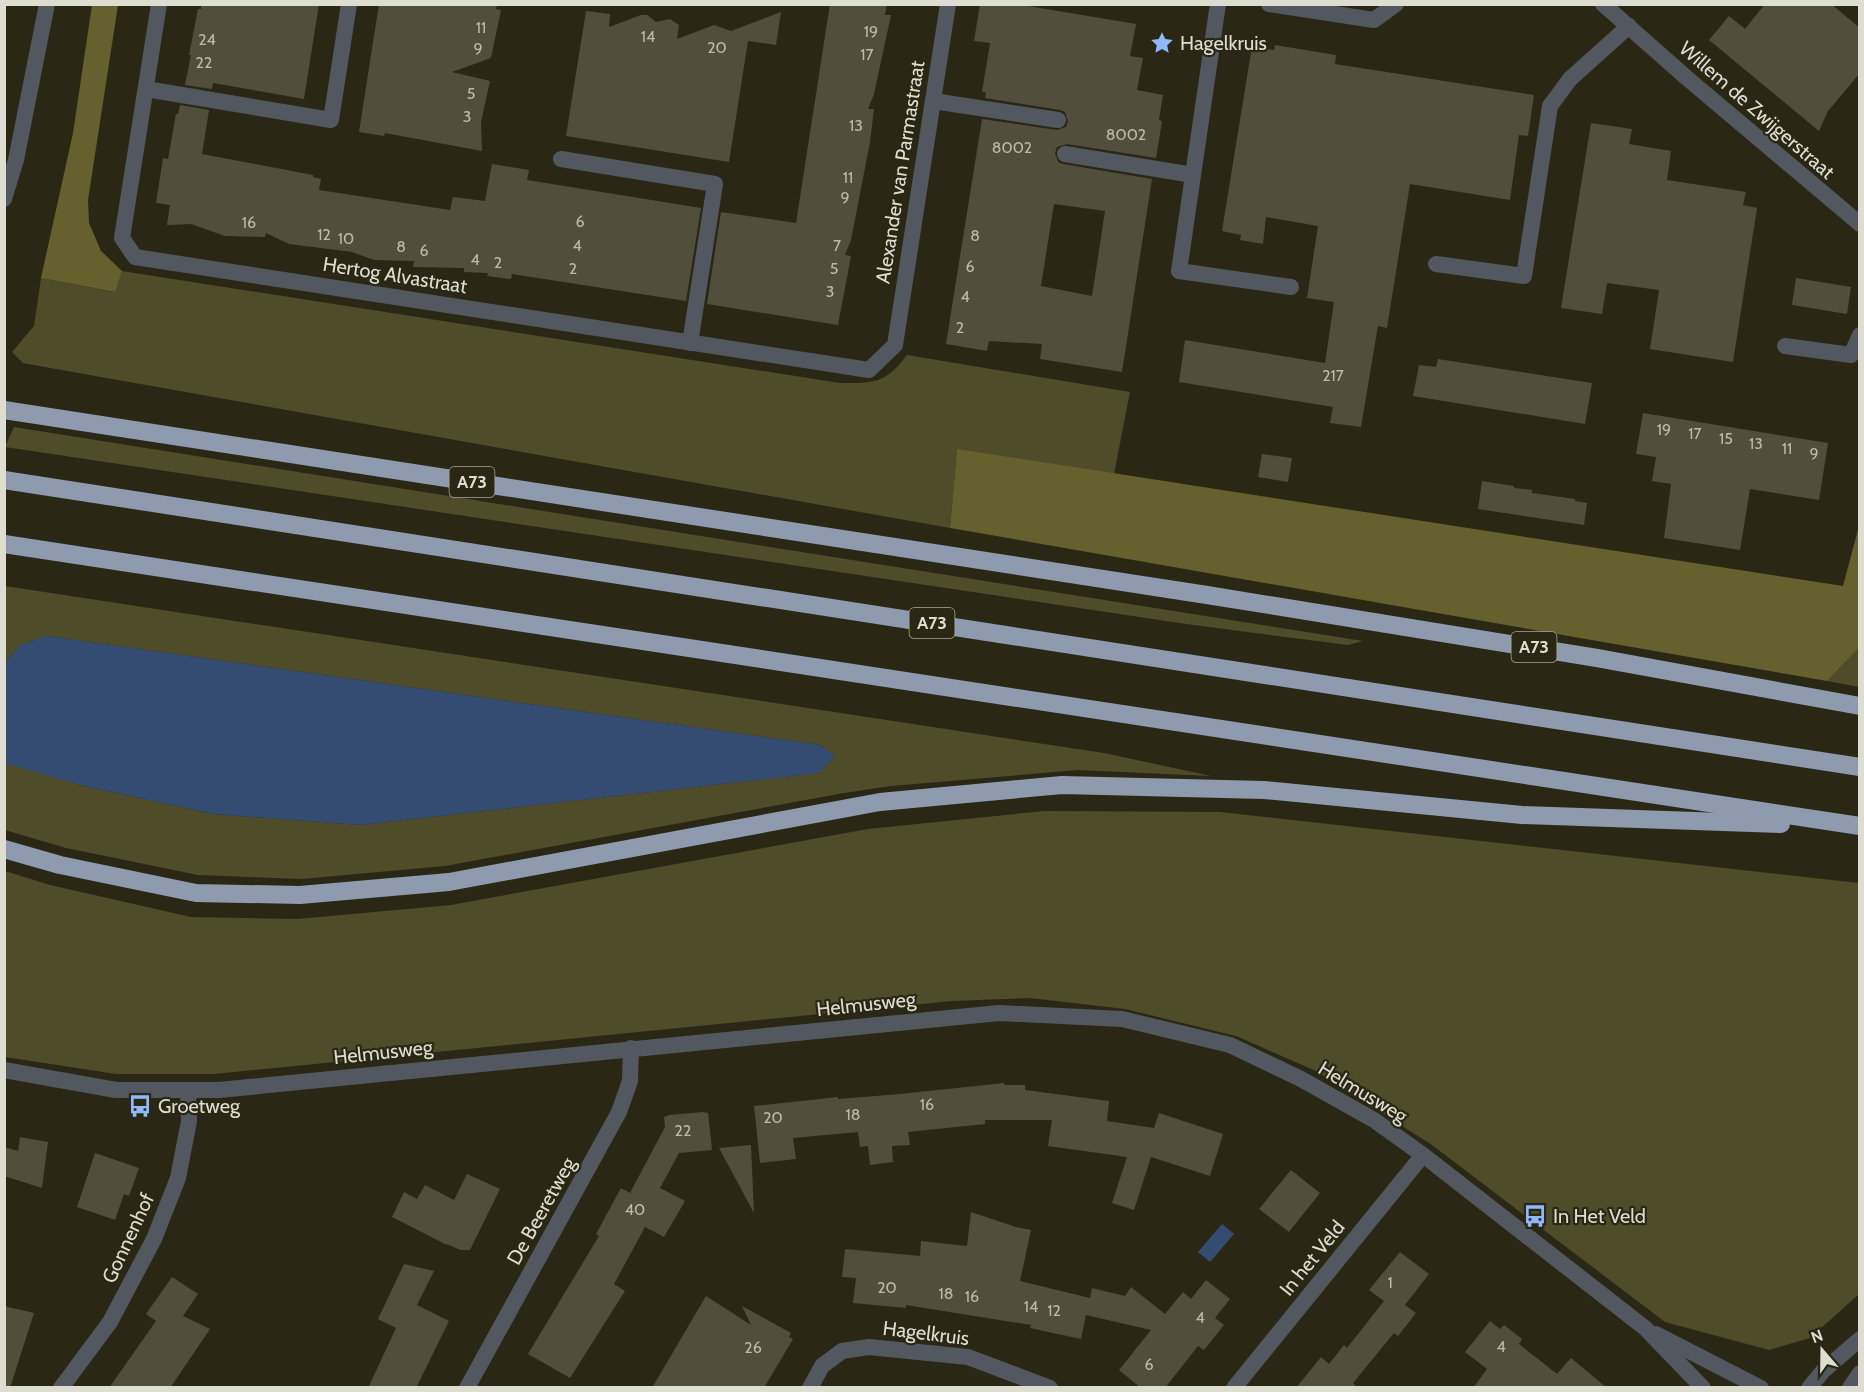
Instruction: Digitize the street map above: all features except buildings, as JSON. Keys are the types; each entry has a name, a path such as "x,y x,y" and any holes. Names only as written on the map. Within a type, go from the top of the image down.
{"highway":[{"name":"A73","path":"4,410 1207,595 1598,658 1860,706"},
{"name":"A73","path":"4,480 1860,767"},
{"path":"4,544 1860,826"},
{"path":"4,849 60,866 196,893 300,895 449,882 880,802 1062,785 1264,790 1522,815 1860,826"}],"street":[{"path":"4,199 16,160 47,4"},
{"name":"Hertog Alvastraat","path":"159,4 122,238 135,256 869,370 895,345"},
{"path":"146,89 331,120 349,4"},
{"name":"Alexander van Parmastraat","path":"895,345 948,4"},
{"path":"1218,4 1179,270 1291,287"},
{"path":"1269,4 1374,20 1396,4"},
{"name":"Willem de Zwijgerstraat","path":"1603,4 1860,224"},
{"path":"1436,264 1524,276 1550,106 1570,80 1629,26"},
{"path":"933,101 1058,120"},
{"path":"1065,154 1193,175"},
{"path":"561,159 715,184 690,343"},
{"path":"1785,346 1851,356 1860,335"},
{"name":"Helmusweg","path":"4,1070 116,1090 219,1090 999,1012 1122,1019 1230,1045 1301,1078 1374,1120 1423,1155 1645,1328 1703,1388"},
{"name":"De Beeretweg","path":"467,1388 619,1112 630,1082 631,1048"},
{"name":"Gonnenhof","path":"61,1388 110,1322 154,1239 178,1178 189,1121 188,1090"},
{"name":"In het Veld","path":"1234,1388 1423,1155"},
{"name":"Helmusweg","path":"1645,1328 1761,1388"},
{"path":"1809,1388 1823,1371 1860,1339"},
{"name":"Hagelkruis","path":"810,1388 822,1366 842,1351 868,1347 968,1357 1050,1388"},
{"path":"1850,1388 1860,1373"}],"shaded area":[{"path":"92,5 118,5 88,200 89,223 101,251 122,271 115,292 41,278 73,133"},
{"path":"122,271 840,383 878,380 892,372 907,355 1130,392 1114,474 957,450 950,528 23,363 12,352 34,326 41,278 114,292"},
{"path":"14,427 1363,641 1348,645 1186,624 5,447"},
{"path":"957,449 1843,586 1859,526 1859,648 1827,681 950,528"},
{"path":"5,586 1104,753 1211,776 1078,770 891,786 445,866 302,879 198,875 66,848 5,830 4,761 80,785 213,814 361,825 818,773 835,756 820,745 47,636 20,645 5,663"},
{"path":"1859,648 1859,687 1827,681"},
{"path":"1044,811 1220,812 1859,883 1859,1294 1810,1338 1769,1350 1665,1322 1432,1145 1316,1071 1236,1036 1125,1009 1030,998 952,1001 214,1074 116,1074 5,1057 5,871 50,885 191,917 297,919 451,905 868,829"}],"water":[{"path":"47,636 820,745 835,756 819,773 361,825 213,814 80,785 5,763 5,663 20,645"},
{"path":"1222,1224 1234,1234 1210,1262 1198,1252"}],"place":[{"name":"Hagelkruis","path":"1162,43"},
{"name":"Groetweg","path":"140,1106"},
{"name":"In Het Veld","path":"1535,1216"}]}
